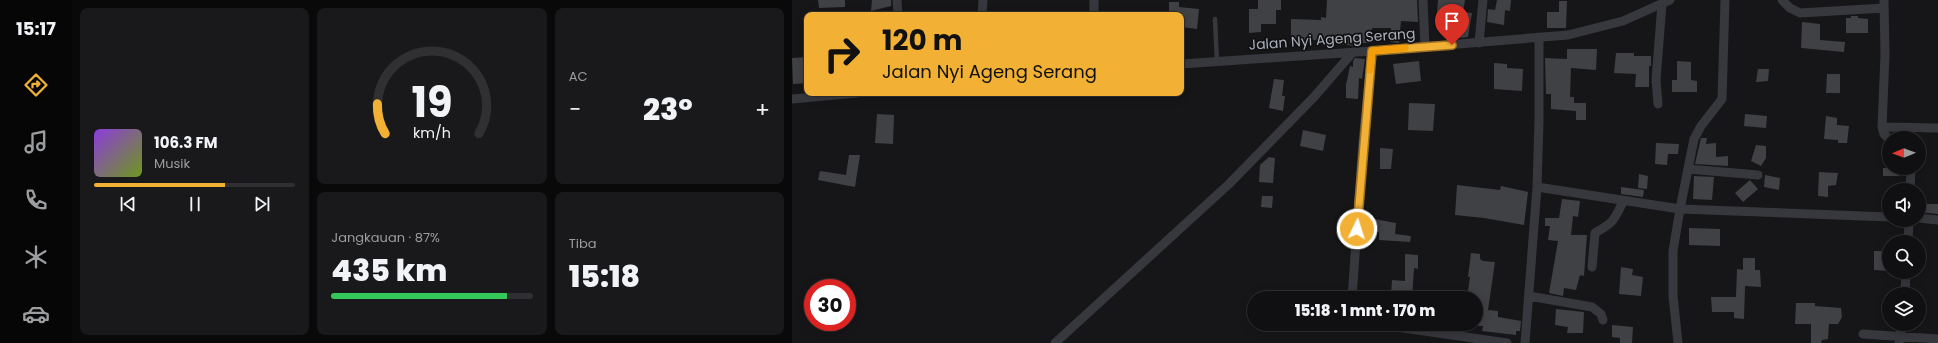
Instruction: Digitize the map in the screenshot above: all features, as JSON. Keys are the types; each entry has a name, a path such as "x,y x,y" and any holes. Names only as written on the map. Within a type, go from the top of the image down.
{"street":[{"path":"897,0 898,12"},
{"path":"982,12 983,0"},
{"path":"1094,0 1094,12"},
{"path":"1423,0 1425,47"},
{"path":"1479,43 1483,0"},
{"path":"1678,343 1672,280 1673,250 1688,169 1697,132 1722,99 1725,0"},
{"path":"1782,0 1790,8 1800,14 1884,4 1885,55 1882,127 1883,131"},
{"path":"1658,104 1656,80 1666,2"},
{"name":"Jalan Nyi Ageng Serang","path":"1184,64 1479,43 1568,35 1593,30 1623,21 1666,2"},
{"path":"1526,343 1537,187 1539,37"},
{"path":"1352,291 1363,141 1372,51"},
{"path":"1055,343 1229,184 1314,97 1353,52"},
{"path":"792,99 824,96"},
{"path":"1882,127 1938,128"},
{"path":"1688,169 1758,175"},
{"path":"1537,187 1593,195 1622,202 1680,209 1882,217"},
{"path":"1592,267 1595,233 1605,228 1614,220 1622,202"},
{"path":"1926,219 1938,220"},
{"path":"1530,296 1592,307 1601,314 1603,320"},
{"path":"1424,331 1507,343"},
{"path":"1863,334 1900,340 1938,339"}],"lane":[{"path":"1215,20 1217,62"}],"building":[{"path":"818,0 845,0 845,7 819,8"},
{"path":"872,0 891,0 891,6 871,11"},
{"path":"1258,0 1281,0 1281,10 1276,10 1276,24 1261,24 1261,32 1249,33 1249,9 1258,9"},
{"path":"1327,0 1417,0 1418,22 1401,21 1399,43 1390,42 1391,28 1372,28 1371,43 1357,43 1357,46 1309,39 1309,44 1291,43 1291,19 1321,20 1321,17 1326,18"},
{"path":"1438,0 1465,0 1463,12 1472,13 1468,37 1450,39 1444,37 1446,24 1436,23"},
{"path":"1497,0 1511,0 1510,11 1505,10 1504,25 1487,22 1488,9 1495,10"},
{"path":"1559,1 1567,1 1566,28 1547,28 1547,12 1559,12"},
{"path":"1169,2 1179,2 1179,7 1199,9 1197,29 1184,27 1184,12 1169,12"},
{"path":"1851,16 1858,16 1858,18 1868,19 1868,33 1846,33 1846,18 1851,18"},
{"path":"1802,22 1820,24 1820,40 1845,42 1844,52 1801,48"},
{"path":"1567,49 1597,49 1596,70 1571,68 1570,97 1574,97 1574,103 1586,103 1586,120 1576,120 1576,111 1551,109 1551,94 1546,94 1545,58 1567,59"},
{"path":"1616,53 1634,53 1634,56 1651,56 1651,66 1649,66 1649,87 1635,87 1636,74 1614,73"},
{"path":"804,57 804,83 793,84 792,58"},
{"path":"1355,58 1365,59 1362,79 1359,78 1358,99 1346,98 1346,85 1350,66 1353,67 1353,61"},
{"path":"1419,61 1421,81 1396,84 1393,64"},
{"path":"1677,61 1691,62 1691,80 1697,81 1697,92 1672,92 1672,80 1677,80"},
{"path":"1494,63 1507,64 1507,68 1523,69 1522,91 1494,89"},
{"path":"1758,69 1769,69 1768,81 1756,82"},
{"path":"1827,74 1840,74 1840,93 1826,93"},
{"path":"1274,79 1284,80 1282,96 1285,96 1283,111 1269,108"},
{"path":"1409,103 1435,104 1433,131 1408,130"},
{"path":"877,114 894,115 893,144 875,143"},
{"path":"1745,114 1767,116 1766,128 1744,126"},
{"path":"1826,116 1837,118 1837,125 1849,126 1847,143 1838,143 1838,140 1824,139"},
{"path":"1303,130 1326,135 1323,151 1300,146"},
{"path":"1701,138 1707,138 1706,144 1716,143 1716,157 1728,156 1728,166 1695,164"},
{"path":"1656,143 1679,144 1678,154 1668,154 1667,165 1655,164"},
{"path":"1756,145 1766,146 1766,158 1761,166 1751,161"},
{"path":"1380,148 1393,149 1391,169 1380,169"},
{"path":"849,155 860,155 855,187 818,180 820,171 846,175"},
{"path":"1269,157 1275,158 1273,183 1259,182 1260,165"},
{"path":"1819,172 1838,173 1836,185 1828,186 1828,197 1818,196"},
{"path":"1639,174 1648,176 1647,189 1638,188"},
{"path":"1765,175 1780,178 1779,190 1764,187"},
{"path":"1883,175 1899,175 1899,176"},
{"path":"1694,176 1714,177 1712,200 1693,199"},
{"path":"1750,180 1758,189 1743,202 1735,193"},
{"path":"1457,185 1500,190 1501,186 1528,192 1524,225 1455,215"},
{"path":"1621,187 1644,190 1643,197 1621,194"},
{"path":"1262,196 1273,196 1272,208 1261,207"},
{"path":"1562,199 1580,201 1578,217 1573,216 1571,235 1587,235 1584,276 1580,275 1576,290 1564,288 1563,296 1549,293 1558,241 1548,240 1550,226 1545,226 1545,218 1559,218"},
{"path":"1926,204 1938,204 1938,214 1926,213"},
{"path":"1369,218 1396,223 1395,234 1411,236 1410,242 1379,240 1379,232 1368,231"},
{"path":"1689,228 1720,229 1720,246 1689,245"},
{"path":"1874,251 1882,251 1882,271 1874,270"},
{"path":"1471,253 1480,254 1480,259 1483,261 1495,262 1488,310 1498,311 1498,317 1521,321 1520,331 1516,331 1516,335 1482,331 1483,291 1468,291 1470,277 1468,277"},
{"path":"1405,254 1418,255 1418,269 1414,268 1412,291 1391,291 1392,280 1405,281"},
{"path":"1743,258 1755,258 1755,270 1760,270 1761,287 1745,286 1744,319 1734,318 1734,312 1712,312 1711,297 1736,297 1737,269 1743,270"},
{"path":"1621,267 1633,269 1632,275 1643,277 1641,296 1619,294"},
{"path":"1796,303 1815,303 1815,306 1841,308 1842,317 1838,324 1829,324 1828,339 1822,340 1821,343 1811,343 1811,324 1795,324"},
{"path":"1556,309 1584,312 1583,333 1567,333 1568,327 1555,325"},
{"path":"1612,325 1633,327 1632,343 1620,343 1620,338 1612,337"}],"slow traffic":[{"path":"1370,70 1372,51 1405,48"}],"route":[{"path":"1357,229 1363,141 1372,51 1452,45"}]}
